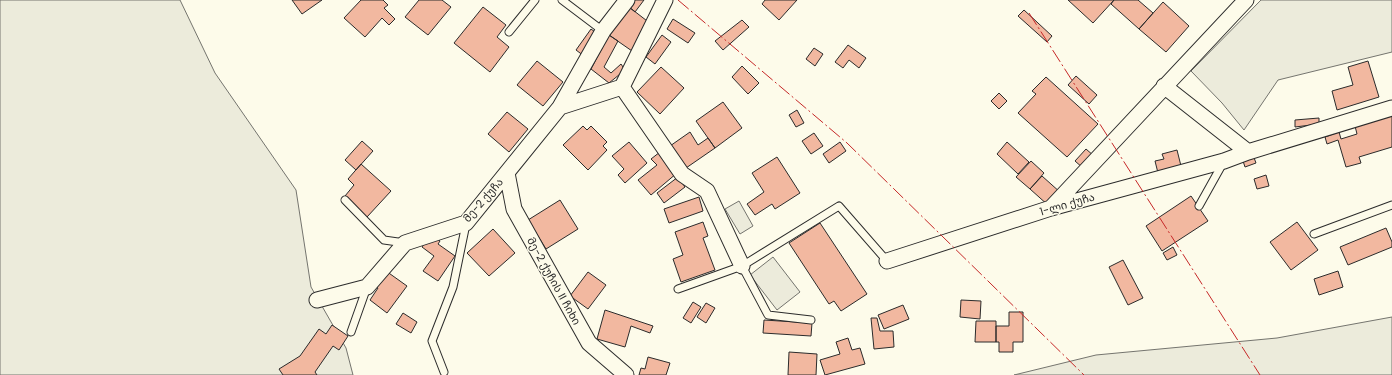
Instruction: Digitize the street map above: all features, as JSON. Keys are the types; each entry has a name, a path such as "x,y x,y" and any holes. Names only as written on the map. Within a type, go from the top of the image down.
{"street":[{"name":"მე-2 ქუჩა","path":"405,243 466,223 560,106 603,32 627,0"},
{"path":"560,106 622,87 665,0"},
{"path":"1051,208 1246,0"},
{"path":"1164,86 1248,152"},
{"path":"622,87 682,174 707,191 742,266"},
{"name":"1-ლი ქუჩა","path":"887,261 1051,208 1224,161 1248,152 1392,108"},
{"name":"მე-2 ქუჩის II ჩიხი","path":"507,173 514,209 589,344 626,375"},
{"path":"317,300 368,287 405,243"}],"lane":[{"path":"510,32 535,0"},
{"path":"562,0 603,32"},
{"path":"1199,206 1224,161"},
{"name":"მე-2 ქუჩა","path":"345,200 384,240 405,243"},
{"path":"1314,234 1392,205"},
{"path":"678,289 742,266 839,206 887,261"},
{"path":"444,372 432,341 453,287 466,223"},
{"path":"742,266 768,315 811,320"},
{"path":"351,332 368,287"}],"shaded area":[{"path":"0,0 180,0 215,73 296,190 311,287 346,348 353,375 0,375"},
{"path":"1261,0 1392,0 1392,52 1278,80 1244,130 1222,103 1191,71"},
{"path":"739,201 753,226 740,234 725,209"},
{"path":"773,257 800,292 777,310 750,275"},
{"path":"1392,317 1392,375 1014,375 1096,355 1277,338"}],"building":[{"path":"292,0 322,0 302,14"},
{"path":"361,0 383,0 388,5 384,8 395,19 389,25 382,18 365,37 344,18"},
{"path":"419,0 442,0 451,7 428,35 405,17"},
{"path":"634,0 644,0 635,12 629,7"},
{"path":"765,0 797,0 779,20 762,4"},
{"path":"1068,0 1114,0 1093,23"},
{"path":"1114,0 1138,0 1153,13 1139,29 1111,4"},
{"path":"1163,2 1189,26 1166,52 1139,29"},
{"path":"483,7 506,25 497,37 509,47 490,72 454,43"},
{"path":"629,7 651,24 632,51 609,35"},
{"path":"1024,10 1052,36 1047,42 1018,16"},
{"path":"673,19 695,33 688,43 667,29"},
{"path":"742,20 749,27 723,50 715,41"},
{"path":"591,29 599,35 584,56 576,50"},
{"path":"609,35 618,41 604,67 611,73 621,64 625,70 609,83 591,69"},
{"path":"662,35 671,42 655,64 646,57"},
{"path":"848,45 866,58 859,68 849,60 843,68 835,62"},
{"path":"814,48 823,54 815,66 806,59"},
{"path":"537,61 563,82 543,106 517,85"},
{"path":"1368,61 1379,97 1337,110 1332,91 1353,85 1348,67"},
{"path":"742,66 759,83 748,94 732,77"},
{"path":"661,67 684,88 660,114 637,92"},
{"path":"1076,76 1097,95 1089,104 1068,85"},
{"path":"1046,77 1098,124 1067,157 1018,113 1036,94 1032,91"},
{"path":"999,93 1007,101 999,109 991,101"},
{"path":"723,102 742,128 715,148 696,121"},
{"path":"797,110 804,123 796,127 789,115"},
{"path":"1392,110 1392,147 1359,157 1361,163 1346,167 1338,140 1327,144 1325,137 1339,132 1341,139 1357,134 1354,122"},
{"path":"507,112 528,129 509,152 488,134"},
{"path":"1319,118 1319,124 1295,127 1295,120"},
{"path":"583,126 587,130 591,126 607,142 603,146 607,150 588,170 563,145"},
{"path":"690,132 698,145 708,138 715,148 686,168 670,146"},
{"path":"814,133 823,146 811,154 802,141"},
{"path":"362,141 373,151 356,170 345,160"},
{"path":"629,142 647,163 625,183 618,175 624,169 612,156"},
{"path":"840,142 846,151 829,163 823,154"},
{"path":"1007,142 1029,162 1018,174 997,154"},
{"path":"1086,149 1094,156 1083,168 1075,161"},
{"path":"1177,150 1182,170 1159,177 1155,161 1164,159 1162,154"},
{"path":"660,152 677,173 651,195 638,180 657,165 651,159"},
{"path":"1253,155 1256,163 1245,167 1242,158"},
{"path":"777,157 800,193 775,209 772,204 755,215 747,204 764,192 752,173"},
{"path":"1031,161 1044,173 1030,189 1016,177"},
{"path":"361,164 391,191 367,217 345,196 354,185 348,179"},
{"path":"1266,175 1269,186 1257,189 1254,179"},
{"path":"1042,176 1061,193 1049,206 1030,189"},
{"path":"678,177 685,187 664,203 657,193"},
{"path":"1191,196 1208,221 1162,251 1146,226"},
{"path":"699,197 703,211 669,223 664,209"},
{"path":"560,200 578,229 546,249 528,220"},
{"path":"703,222 708,236 703,238 715,270 681,282 673,259 683,255 675,232"},
{"path":"1297,222 1318,250 1291,270 1270,242"},
{"path":"820,223 867,294 841,311 834,301 829,304 789,243"},
{"path":"1386,228 1392,242 1392,247 1348,265 1340,247"},
{"path":"493,229 515,253 489,276 467,253"},
{"path":"436,238 440,241 438,244 455,256 438,281 423,271 434,256 422,247 424,244"},
{"path":"1173,247 1177,255 1167,260 1163,253"},
{"path":"1123,260 1143,298 1128,305 1109,267"},
{"path":"386,271 407,286 387,313 370,300 378,288 375,286"},
{"path":"1338,271 1343,287 1319,295 1314,279"},
{"path":"588,272 606,285 588,309 570,296"},
{"path":"961,300 981,301 980,319 960,317"},
{"path":"693,302 701,307 691,323 683,318"},
{"path":"706,303 715,308 706,323 697,317"},
{"path":"903,305 909,319 884,329 878,315"},
{"path":"605,310 653,326 650,333 631,326 625,347 597,339"},
{"path":"1009,312 1023,312 1023,342 1013,342 1013,352 999,352 999,342 996,342 996,326 1009,326"},
{"path":"403,313 417,322 411,333 396,324"},
{"path":"871,318 877,318 880,331 893,331 894,347 874,349"},
{"path":"764,320 812,323 811,336 763,333"},
{"path":"976,321 996,321 996,342 975,342"},
{"path":"332,325 348,336 339,350 333,346 315,372 317,375 283,375 279,369 300,356 319,329 326,334"},
{"path":"848,338 852,350 860,348 865,364 825,375 820,360 840,354 836,342"},
{"path":"789,352 817,354 816,375 788,375"},
{"path":"648,357 670,363 666,375 639,375 641,368 645,369"}],"power":[{"path":"678,0 847,143 1084,375"},
{"path":"1029,13 1260,375"}]}
